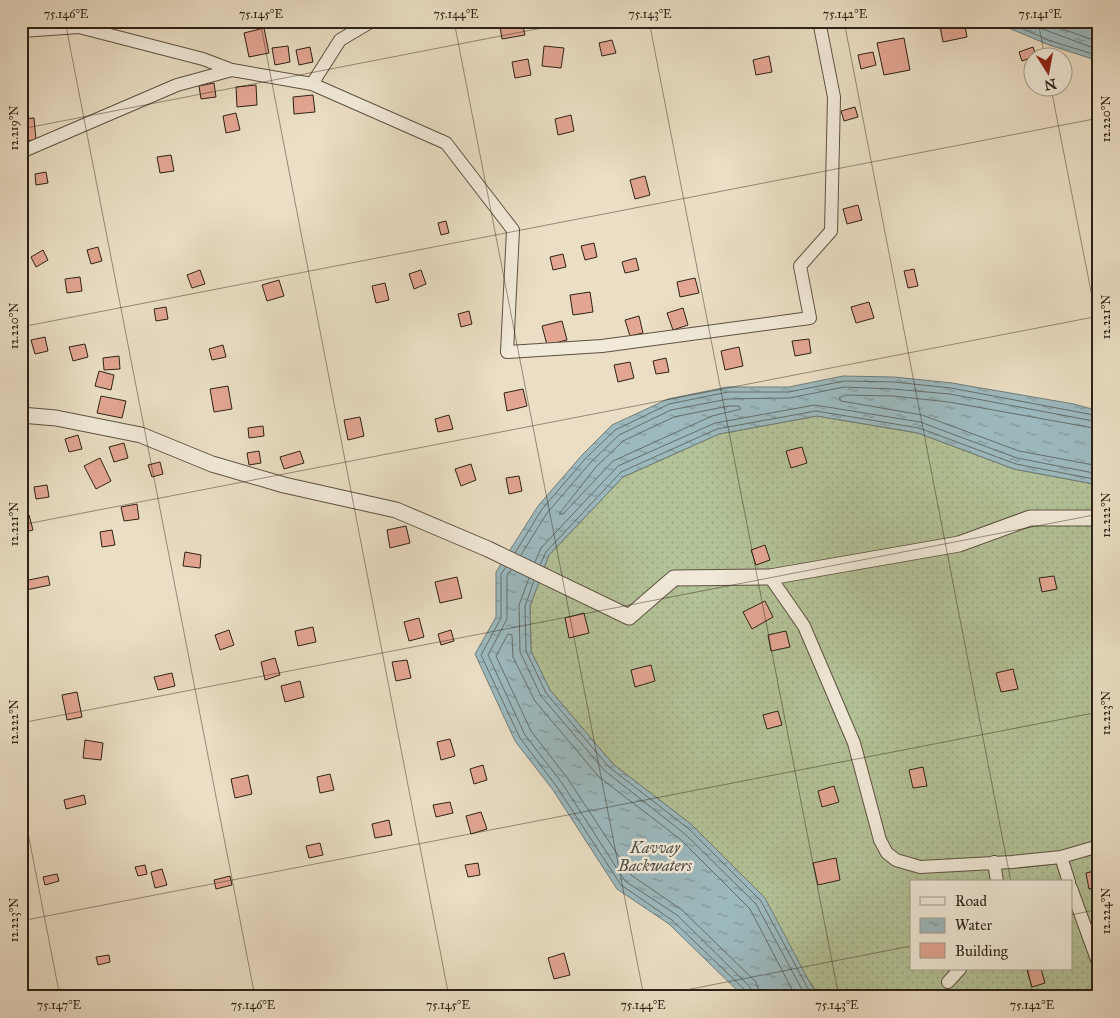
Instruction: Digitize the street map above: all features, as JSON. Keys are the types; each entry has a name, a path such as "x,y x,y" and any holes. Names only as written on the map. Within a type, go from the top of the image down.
{"street":[{"path":"312,84 340,40 372,21"},
{"path":"21,31 79,27 203,59 232,70 312,84 446,143 513,230 508,352 602,346 810,318 800,266 831,230 834,97 819,21"},
{"path":"21,152 176,85 232,70"},
{"path":"21,415 56,418 141,435 222,467 284,485 396,510 488,549 629,617 674,578 770,577 959,544 1030,518 1099,518"},
{"path":"770,577 804,626 854,743 880,840 887,853 896,860 920,867 1012,862 1061,857 1099,846"},
{"path":"1061,857 1068,880"},
{"path":"994,862 997,880"},
{"path":"1072,891 1099,965"},
{"path":"948,982 959,970"}],"green space":[{"path":"817,416 918,433 1014,469 1099,485 1099,997 821,997 692,825 613,764 550,690 531,651 530,606 549,555 623,477 719,434"}],"water":[{"path":"992,21 1099,21 1099,61 1072,52 1072,48 1058,48"},
{"name":"Kavvay Backwaters","path":"843,376 894,377 952,383 1074,404 1099,411 1099,485 1014,469 918,433 817,416 719,434 623,477 549,555 530,606 531,651 550,690 613,764 692,825 765,898 811,985 821,997 744,997 669,924 617,889 553,790 515,741 475,654 496,617 496,572 538,506 583,454 612,425 668,399 727,387 789,387"}],"building":[{"path":"499,21 522,21 525,35 502,39"},
{"path":"939,21 964,21 967,37 943,42"},
{"path":"264,28 269,53 249,57 244,33"},
{"path":"904,38 910,70 884,75 877,43"},
{"path":"612,40 616,53 602,56 599,43"},
{"path":"288,46 290,62 275,65 272,48"},
{"path":"544,46 564,48 561,68 542,66"},
{"path":"310,47 313,62 299,65 296,50"},
{"path":"873,52 876,65 861,69 858,55"},
{"path":"769,56 772,72 756,75 753,60"},
{"path":"528,59 531,75 515,78 512,62"},
{"path":"214,83 216,97 201,99 199,86"},
{"path":"256,85 257,105 237,107 236,87"},
{"path":"313,95 315,112 294,114 293,97"},
{"path":"855,107 858,117 844,121 841,111"},
{"path":"236,113 240,130 226,133 223,116"},
{"path":"571,115 574,131 558,135 555,119"},
{"path":"34,118 36,140 21,141 21,119"},
{"path":"171,155 174,171 160,173 157,157"},
{"path":"46,172 48,183 36,185 35,174"},
{"path":"645,176 650,195 635,199 630,180"},
{"path":"858,205 862,220 847,224 843,209"},
{"path":"446,221 449,233 441,235 438,223"},
{"path":"594,243 597,257 585,260 581,246"},
{"path":"98,247 102,261 91,264 87,250"},
{"path":"43,250 48,260 36,267 31,257"},
{"path":"563,254 566,267 553,270 550,257"},
{"path":"636,258 639,270 625,273 622,262"},
{"path":"914,269 918,286 908,288 904,271"},
{"path":"200,270 205,284 192,288 187,275"},
{"path":"421,270 426,284 414,289 409,274"},
{"path":"80,277 82,291 67,293 65,279"},
{"path":"695,278 699,293 680,297 677,282"},
{"path":"279,280 284,296 267,301 262,285"},
{"path":"385,283 389,300 376,303 372,286"},
{"path":"590,292 593,312 573,315 570,295"},
{"path":"869,302 874,318 856,323 851,307"},
{"path":"166,307 168,319 156,321 154,309"},
{"path":"683,308 688,325 673,330 667,313"},
{"path":"469,311 472,324 461,327 458,314"},
{"path":"639,316 643,333 630,336 625,320"},
{"path":"562,321 567,340 547,345 542,326"},
{"path":"45,337 48,351 35,354 31,340"},
{"path":"809,339 811,353 795,356 792,341"},
{"path":"85,344 88,357 73,361 69,347"},
{"path":"223,345 226,357 212,360 209,349"},
{"path":"739,347 743,366 725,370 721,351"},
{"path":"119,356 120,369 104,370 103,358"},
{"path":"666,358 669,372 656,374 653,361"},
{"path":"630,362 634,378 618,382 614,365"},
{"path":"99,371 114,375 111,390 95,386"},
{"path":"228,386 232,409 214,412 210,389"},
{"path":"523,389 527,406 507,411 504,393"},
{"path":"101,396 126,401 122,418 97,413"},
{"path":"449,415 453,429 438,432 435,419"},
{"path":"360,417 364,436 348,440 344,420"},
{"path":"263,426 264,436 249,438 248,428"},
{"path":"78,435 82,449 69,452 65,439"},
{"path":"124,443 128,458 114,462 109,447"},
{"path":"802,447 807,463 791,468 786,451"},
{"path":"259,451 261,463 249,465 247,453"},
{"path":"300,451 304,463 284,469 280,457"},
{"path":"100,458 111,481 96,489 84,466"},
{"path":"160,462 163,474 152,477 148,465"},
{"path":"471,464 476,480 461,486 455,469"},
{"path":"519,476 522,491 509,494 506,478"},
{"path":"47,485 49,497 36,499 34,487"},
{"path":"137,504 139,519 124,521 121,507"},
{"path":"29,515 33,530 21,533 21,517"},
{"path":"406,526 410,543 390,548 387,530"},
{"path":"112,530 115,545 102,547 100,532"},
{"path":"765,545 770,560 756,565 751,550"},
{"path":"185,552 201,555 200,568 183,566"},
{"path":"48,576 50,585 26,590 24,581"},
{"path":"1054,576 1057,589 1042,592 1039,578"},
{"path":"457,577 462,598 440,603 435,582"},
{"path":"765,601 773,617 752,629 743,612"},
{"path":"584,613 589,633 569,638 565,618"},
{"path":"419,618 424,637 409,641 404,622"},
{"path":"313,627 316,642 298,646 295,631"},
{"path":"229,630 234,645 220,650 215,635"},
{"path":"451,630 454,641 441,645 438,634"},
{"path":"786,631 790,647 771,651 768,635"},
{"path":"275,658 280,675 265,680 261,662"},
{"path":"407,660 411,678 396,681 392,662"},
{"path":"651,665 655,681 635,687 631,670"},
{"path":"1013,669 1018,689 1001,692 996,673"},
{"path":"172,673 175,686 158,690 154,677"},
{"path":"300,681 304,697 285,702 281,686"},
{"path":"77,692 82,717 67,720 62,695"},
{"path":"778,711 782,725 767,729 763,715"},
{"path":"450,739 455,756 441,760 437,742"},
{"path":"85,740 103,743 101,760 83,758"},
{"path":"483,765 487,780 474,784 470,769"},
{"path":"923,767 927,786 913,788 909,770"},
{"path":"330,774 334,790 320,793 317,777"},
{"path":"248,775 252,794 235,798 231,779"},
{"path":"834,786 839,802 822,807 818,791"},
{"path":"84,795 86,804 66,809 64,800"},
{"path":"450,802 453,813 436,817 433,805"},
{"path":"481,812 487,829 471,834 466,816"},
{"path":"389,820 392,835 375,838 372,824"},
{"path":"320,843 323,855 309,858 306,846"},
{"path":"836,858 840,880 818,885 813,863"},
{"path":"478,863 480,875 468,877 465,865"},
{"path":"145,865 147,874 138,876 135,867"},
{"path":"162,869 167,885 155,888 151,872"},
{"path":"1098,870 1099,887 1089,889 1086,873"},
{"path":"57,874 59,881 45,885 43,877"},
{"path":"230,876 232,885 216,889 214,880"},
{"path":"564,953 570,975 554,979 548,958"},
{"path":"109,955 110,962 98,965 96,957"},
{"path":"1027,970 1041,970 1045,983 1032,987"}]}
